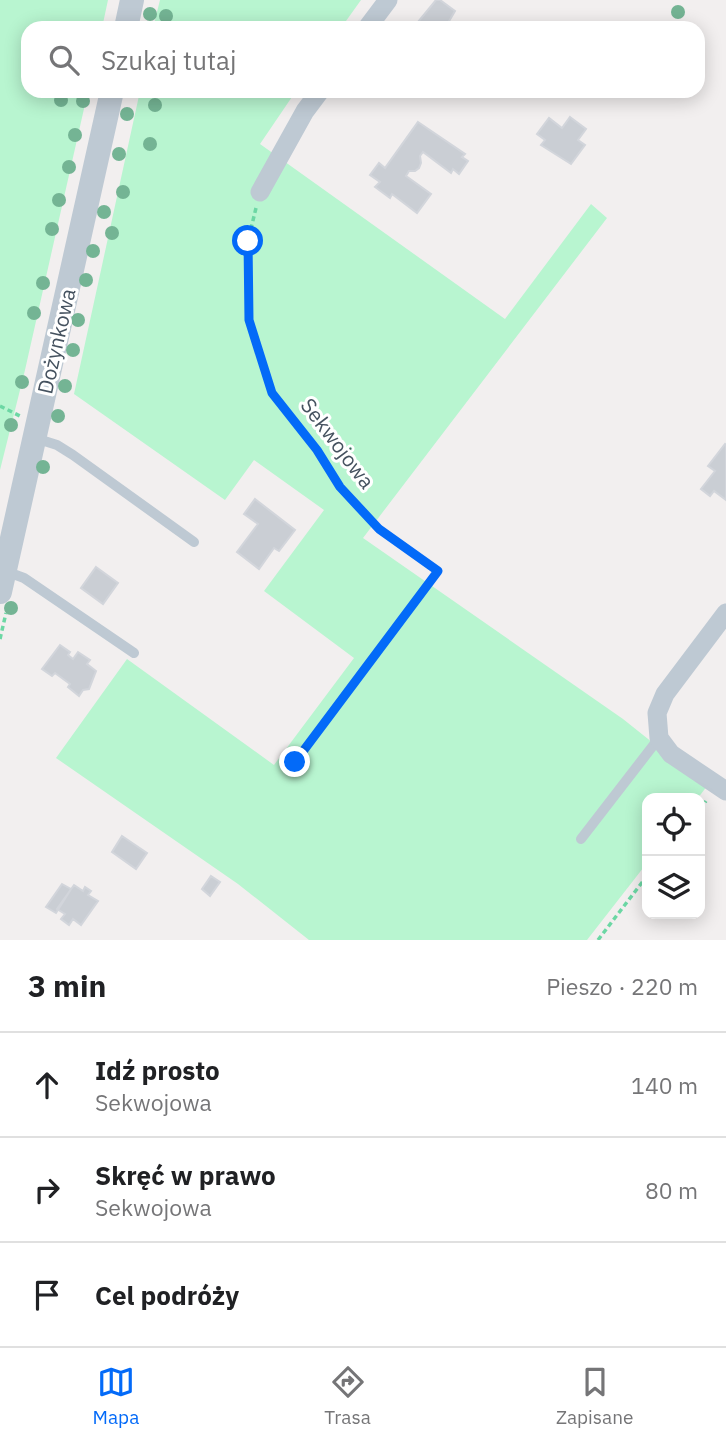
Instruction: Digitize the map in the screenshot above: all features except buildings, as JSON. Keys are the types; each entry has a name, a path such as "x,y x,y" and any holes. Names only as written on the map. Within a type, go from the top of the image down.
{"street":[{"path":"128,21 132,0"},
{"path":"372,21 388,0"},
{"name":"Dożynkowa","path":"2,581 110,98"},
{"path":"260,192 315,98"},
{"path":"726,613 665,694 657,713 660,738 671,754 726,791"}],"lane":[{"path":"35,438 57,444 74,455 194,541"},
{"path":"2,581 24,578 134,653"},
{"path":"581,839 660,738"}],"path":[{"name":"Sekwojowa","path":"260,192 248,241 249,320 272,393 317,450 340,487 371,521 438,571 295,762"},
{"path":"598,940 642,883"}],"green space":[{"path":"0,0 108,0 104,21 21,21 21,98 86,98 0,470"},
{"path":"160,0 361,0 346,21 155,21"},
{"path":"138,98 291,98 260,144 505,319 591,204 607,218 363,538 623,719 707,786 702,793 642,793 642,869 587,940 309,940 238,884 56,758 127,659 274,765 354,658 264,591 324,510 254,460 225,500 74,394"}],"route":[{"path":"248,241 249,320 272,393 317,450 340,487 379,529 438,571 295,762"}]}
